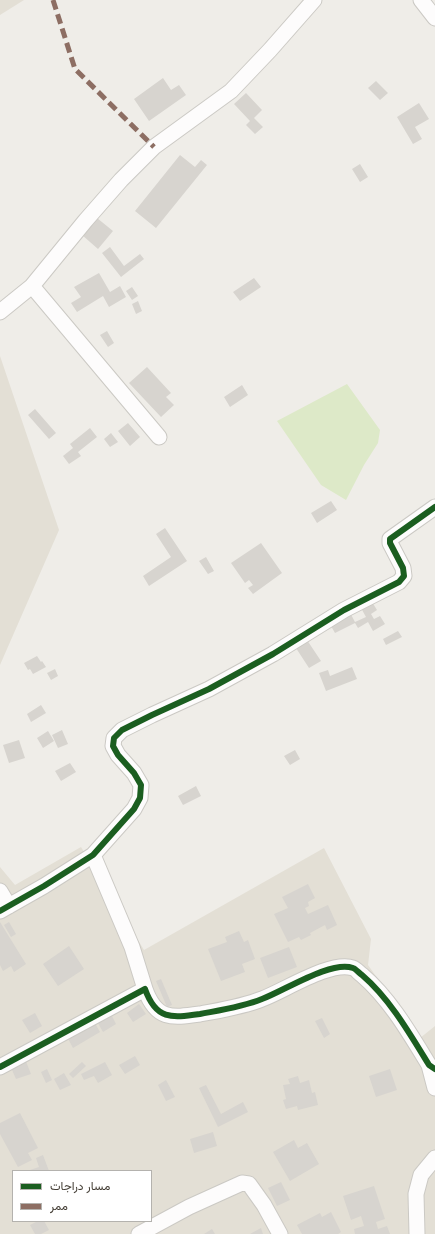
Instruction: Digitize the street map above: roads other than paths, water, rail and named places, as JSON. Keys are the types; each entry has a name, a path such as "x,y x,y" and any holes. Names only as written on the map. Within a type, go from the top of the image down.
{"street":[{"path":"0,312 32,286 121,180 154,147 231,91 314,0"},
{"path":"421,0 435,18"},
{"path":"32,286 159,437"},
{"path":"0,891 4,908 44,886 93,855 134,809 140,798 141,785 134,773 118,755 113,746 114,738 122,730 209,689 273,654 344,610 399,582 404,576 403,568 390,543 390,539 435,507"},
{"path":"93,855 132,947 149,1000 156,1010 168,1016 183,1016 226,1009 262,999 329,968 344,966 354,968 367,980 398,1017 432,1067 435,1088"},
{"path":"0,1067 145,989"},
{"path":"417,1234 416,1194 421,1175 435,1158"},
{"path":"139,1234 189,1207 242,1183 249,1184 258,1194 280,1234"}]}
